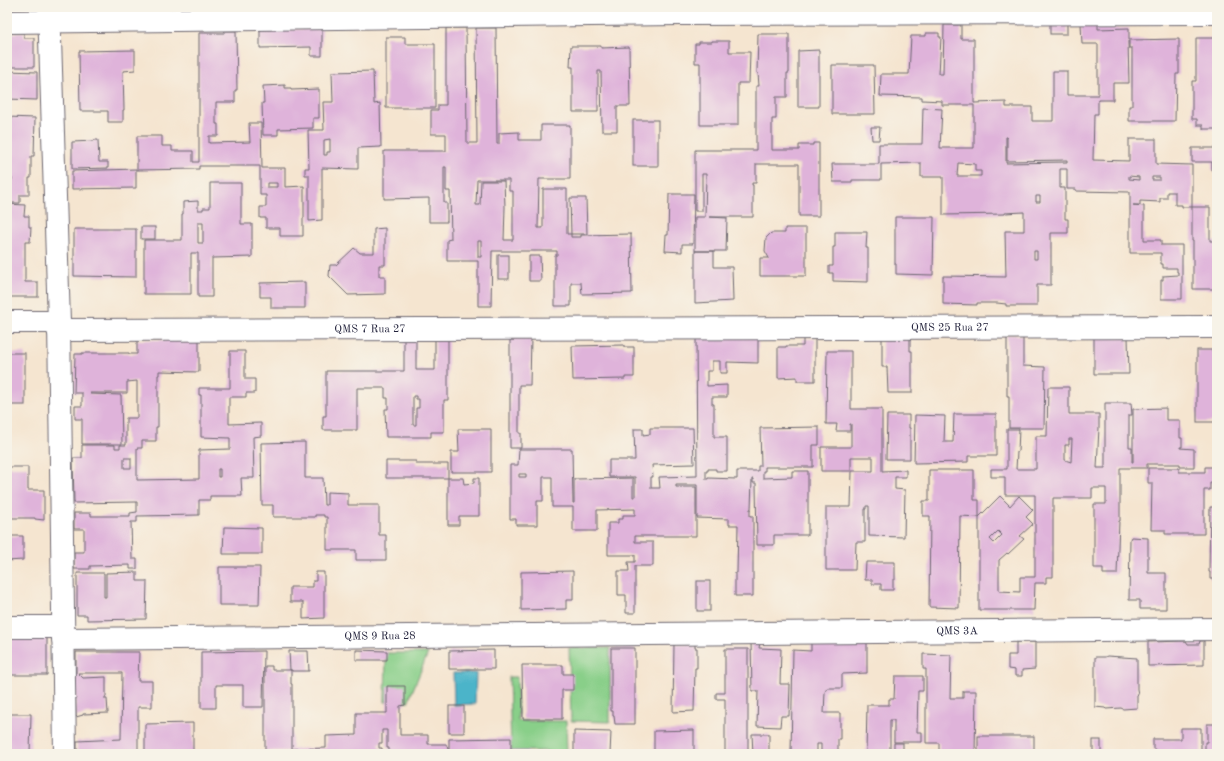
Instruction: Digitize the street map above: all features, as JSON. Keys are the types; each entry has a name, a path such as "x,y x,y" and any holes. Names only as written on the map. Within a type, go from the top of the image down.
{"street":[{"path":"7,22 49,14 1217,13"},
{"path":"49,14 59,326 65,754"},
{"name":"QMS 7 Rua 27","path":"7,322 59,326 682,328"},
{"name":"QMS 25 Rua 27","path":"682,328 1217,327"},
{"name":"QMS 9 Rua 28","path":"7,627 63,633 697,633"},
{"name":"QMS 3A","path":"697,633 1217,628"}],"green space":[{"path":"569,648 610,648 610,722 571,721"},
{"path":"386,653 428,653 408,702 385,702"},
{"path":"509,677 517,677 518,721 566,721 567,754 548,754 547,751 511,751"}],"water":[{"path":"453,673 476,673 475,704 454,705"}],"building":[{"path":"1050,24 1067,24 1067,34 1050,34"},
{"path":"1081,24 1098,24 1098,29 1129,28 1129,40 1179,39 1179,74 1176,74 1175,121 1129,121 1129,106 1132,106 1132,48 1129,48 1128,41 1129,83 1113,83 1113,100 1098,100 1098,114 1094,114 1093,160 1129,161 1129,139 1156,139 1156,164 1192,165 1192,207 1175,205 1175,192 1167,192 1167,198 1160,198 1160,202 1140,201 1140,205 1133,205 1144,206 1144,240 1161,240 1161,245 1182,245 1182,299 1161,299 1161,280 1163,280 1163,276 1178,275 1178,272 1177,268 1163,268 1163,264 1161,264 1161,253 1130,253 1130,192 1076,191 1076,189 1067,189 1067,169 1060,169 1060,188 1065,188 1065,219 1068,219 1068,233 1051,233 1051,285 1037,285 1037,306 1006,306 1006,304 997,303 977,303 977,305 943,304 943,276 1006,277 1005,231 1024,231 1024,212 1005,214 943,215 943,177 921,177 921,163 881,164 881,180 852,180 852,182 833,182 832,164 879,164 879,144 922,144 923,108 942,109 940,148 974,148 974,105 942,105 942,101 922,100 922,97 880,96 881,74 909,74 911,36 926,36 926,33 939,33 939,37 941,37 939,74 943,74 944,25 961,25 961,39 974,39 974,103 1006,102 1006,107 1032,107 1032,121 1053,121 1053,71 1067,71 1067,95 1098,95 1098,44 1082,44","holes":["1006,137 1007,161 1067,160 1067,162 1006,163","958,163 975,164 975,171 981,171 981,176 957,176","1129,176 1139,177 1139,180 1129,179","1152,177 1160,177 1160,180 1152,180","1036,196 1040,196 1040,202 1036,202","1034,251 1037,251 1037,259 1034,259"]},
{"path":"446,28 466,28 467,143 477,143 476,28 496,28 497,144 499,144 499,133 519,132 519,140 541,140 541,125 570,125 570,179 539,179 538,228 543,228 543,189 567,189 567,234 571,234 571,237 581,237 581,235 631,234 632,293 582,294 581,283 571,283 571,306 555,306 555,255 557,255 557,251 492,251 491,306 478,306 478,261 447,261 447,240 451,239 450,191 446,191 446,167 444,167 444,203 447,203 447,222 429,222 429,198 384,199 384,151 446,151 446,134 431,134 431,110 438,110 438,105 446,105","holes":["477,180 509,180 509,191 513,191 513,240 504,240 504,181 481,181 480,205 476,205","478,241 481,241 481,257 478,257"]},
{"path":"322,29 322,56 311,56 311,47 260,48 260,30"},
{"path":"224,31 236,31 237,90 235,90 235,102 216,102 216,124 218,124 218,136 209,136 209,143 250,142 249,123 261,123 262,168 285,168 285,187 304,186 303,236 280,236 280,228 266,228 266,218 260,218 260,207 266,207 266,195 260,195 260,166 199,166 199,169 137,170 137,136 162,136 162,146 172,146 172,151 193,151 193,162 199,162 199,33 224,33","holes":["267,183 277,183 277,187 267,187"]},
{"path":"8,33 24,33 24,38 34,38 34,67 7,67"},
{"path":"758,34 789,34 789,73 787,73 787,97 776,97 776,119 772,119 772,150 799,150 799,145 813,145 813,143 819,143 819,216 799,216 799,164 756,164 756,183 752,183 753,217 709,217 727,218 726,251 695,251 695,217 705,217 706,174 702,174 702,211 695,211 695,150 756,150 756,86 759,86 757,73"},
{"path":"386,37 405,37 405,44 435,44 435,108 386,108"},
{"path":"1196,38 1217,38 1217,129 1203,129 1203,125 1197,125 1197,119 1192,119 1192,81 1196,81"},
{"path":"729,41 729,52 750,52 749,83 738,83 738,125 700,125 700,63 695,63 695,44 699,44 699,42"},
{"path":"571,46 601,46 601,48 629,47 630,106 617,106 617,131 602,131 601,71 598,71 598,112 573,112 573,67 570,67"},
{"path":"135,50 135,70 123,71 123,122 108,122 108,111 80,111 79,51"},
{"path":"819,50 819,107 798,107 798,51"},
{"path":"832,65 874,65 875,114 832,114"},
{"path":"7,71 37,72 37,100 7,99"},
{"path":"373,71 374,104 380,103 381,147 358,148 358,169 322,168 322,220 309,221 309,175 305,175 305,168 309,168 308,130 324,130 323,102 333,102 332,72","holes":["330,139 330,152 327,152 327,155 324,155 324,140"]},
{"path":"285,85 285,88 291,88 291,90 319,89 319,118 313,118 313,128 278,129 278,135 263,135 263,86"},
{"path":"7,117 35,118 34,156 31,156 29,195 20,195 20,203 7,203 7,180 12,180 12,178 7,178"},
{"path":"633,120 658,120 658,166 633,166"},
{"path":"871,127 880,127 879,140 872,140"},
{"path":"98,140 99,162 108,162 108,168 72,169 72,142"},
{"path":"1192,148 1217,148 1217,171 1212,170 1212,162 1192,162"},
{"path":"136,169 136,188 72,189 72,171"},
{"path":"210,183 241,183 241,224 252,224 252,257 212,258 212,297 198,297 198,253 191,253 191,294 144,294 144,240 182,240 183,202 198,201 198,210 210,208","holes":["198,223 203,223 203,243 198,243"]},
{"path":"669,194 694,194 693,244 682,244 682,252 665,251 666,235 668,235"},
{"path":"570,198 586,198 587,234 571,234"},
{"path":"7,204 25,205 24,216 29,216 29,227 31,227 30,242 25,242 25,282 38,282 38,297 8,297"},
{"path":"1192,207 1210,207 1210,241 1217,241 1217,289 1193,289"},
{"path":"895,217 934,217 933,275 896,274"},
{"path":"141,227 155,227 155,239 141,239"},
{"path":"385,228 385,265 379,265 379,276 385,276 385,294 348,295 329,276 330,265 336,265 354,248 360,253 374,253 374,229"},
{"path":"785,228 806,228 806,276 760,276 760,258 769,258 765,251 766,238 771,233 785,233"},
{"path":"74,229 136,229 136,277 74,276"},
{"path":"835,232 867,232 866,248 868,248 868,282 833,281 833,273 829,273 829,266 833,266"},
{"path":"695,251 714,251 714,267 732,267 733,301 695,303"},
{"path":"498,255 509,255 509,279 498,279"},
{"path":"529,256 540,256 541,281 529,281"},
{"path":"305,282 305,308 271,308 271,297 260,297 260,283"},
{"path":"1007,335 1023,335 1023,366 1045,367 1044,428 1009,428 1009,396 1007,396"},
{"path":"696,337 758,337 758,363 727,362 727,373 720,373 720,361 712,361 712,371 707,371 707,386 727,385 727,397 712,397 712,404 714,404 714,437 727,437 727,471 708,469 708,471 706,471 706,479 737,479 737,471 758,471 758,466 761,466 760,428 819,427 819,445 813,445 813,467 765,467 765,471 763,471 763,478 792,477 792,471 808,471 808,535 774,535 774,545 757,545 756,483 753,483 752,479 750,516 753,516 753,596 735,596 738,525 729,525 729,519 697,518 697,485 676,485 676,487 696,487 696,536 635,536 635,542 653,542 653,566 635,566 635,613 626,613 626,595 618,595 618,571 629,571 628,562 635,562 635,555 608,555 608,523 618,523 618,519 623,519 623,515 635,515 635,509 597,510 597,531 573,531 573,507 552,507 552,477 543,477 543,501 537,501 537,525 516,525 516,519 510,519 510,465 518,465 519,449 572,449 573,503 574,479 633,478 633,497 635,497 635,477 609,477 609,460 635,460 634,429 643,429 643,435 650,434 650,428 693,428 694,464 652,465 653,477 651,477 651,488 660,488 659,477 697,476","holes":["519,474 526,474 526,477 519,477"]},
{"path":"1094,337 1128,337 1129,374 1094,374"},
{"path":"404,338 416,338 416,370 435,370 435,338 448,338 448,400 444,400 444,432 431,432 431,437 386,437 385,409 388,409 388,398 385,398 385,388 357,388 357,430 323,430 323,416 326,416 326,371 404,371","holes":["413,396 416,396 416,399 419,399 419,408 416,408 416,425 413,425"]},
{"path":"510,338 531,338 530,385 519,385 519,433 521,433 521,448 510,448"},
{"path":"882,338 910,338 910,351 912,351 912,393 888,393 887,367 882,367"},
{"path":"803,339 815,339 815,381 797,381 797,377 778,378 778,347 803,346"},
{"path":"137,340 199,340 199,372 159,371 158,427 156,427 156,441 142,441 142,448 137,448 137,480 199,479 199,450 230,449 230,438 201,437 201,395 199,395 199,388 230,388 230,351 245,351 245,379 255,379 255,393 246,393 246,397 229,397 229,424 261,423 261,436 253,437 254,478 241,478 242,496 210,496 210,500 199,500 199,515 137,516 137,522 131,522 132,559 137,559 137,569 130,569 130,565 90,566 90,569 74,569 74,552 84,552 84,529 74,529 74,513 91,513 91,516 130,516 130,513 137,512 137,502 74,503 73,458 82,458 82,445 115,445 115,448 120,448 120,445 126,445 126,418 137,418 137,381 127,382 127,393 90,393 121,395 122,444 82,444 82,419 75,419 75,406 82,406 82,393 74,393 75,354 137,354","holes":["124,458 131,458 131,468 124,468","218,469 220,469 220,477 218,477"]},
{"path":"624,345 624,347 634,347 634,377 625,377 625,379 573,380 572,346"},
{"path":"1197,350 1217,350 1217,422 1197,422"},
{"path":"827,351 851,351 851,409 882,409 882,471 906,470 906,477 895,477 895,489 905,490 904,537 869,536 869,506 866,506 865,542 856,542 855,570 826,570 826,507 851,507 852,471 873,471 873,457 851,457 851,471 821,471 821,447 851,447 851,424 850,431 836,431 837,424 826,424"},
{"path":"7,353 25,353 25,405 7,405"},
{"path":"1048,387 1069,387 1069,414 1099,414 1097,468 1105,468 1105,403 1131,403 1132,415 1129,415 1129,447 1132,447 1132,462 1133,409 1166,408 1166,420 1180,420 1180,438 1182,438 1182,447 1180,448 1194,449 1194,467 1180,467 1180,464 1147,464 1147,468 1120,468 1120,521 1117,574 1103,574 1103,568 1094,568 1094,504 1106,504 1106,488 1092,488 1092,498 1053,498 1053,577 1046,577 1046,583 1035,583 1034,610 979,610 979,517 1000,496 1010,506 1019,496 1033,510 1026,517 1033,524 1020,536 1024,539 999,560 999,591 1020,592 1020,577 1035,577 1035,495 1005,495 1005,477 991,477 991,469 1007,469 1007,429 1019,429 1016,469 1036,469 1036,436 1047,436","holes":["1069,439 1072,439 1071,462 1065,460 1065,445 1069,445","998,531 1002,535 994,543 990,539"]},
{"path":"954,414 996,414 996,456 968,456 968,462 914,463 915,415 945,416 944,442 953,442"},
{"path":"887,415 909,415 910,459 886,459"},
{"path":"458,429 491,429 491,472 451,472 451,452 459,452"},
{"path":"305,442 305,478 323,478 324,505 327,505 327,492 348,493 348,505 379,505 379,535 386,535 386,560 356,560 356,550 327,550 327,517 324,517 324,515 315,515 315,517 273,517 273,505 262,505 261,443"},
{"path":"386,461 416,461 416,464 448,464 448,478 386,478"},
{"path":"7,467 28,467 28,490 44,490 44,520 35,518 7,518"},
{"path":"1205,467 1217,467 1217,483 1210,483 1210,490 1204,490 1204,534 1165,534 1165,530 1151,530 1152,483 1148,483 1148,468 1179,468 1179,472 1205,472"},
{"path":"929,470 974,470 974,500 979,500 979,517 960,516 959,608 929,607 930,516 923,516 923,501 929,501"},
{"path":"448,478 463,478 464,484 474,483 474,478 479,478 479,516 459,516 459,525 448,525"},
{"path":"1210,507 1217,507 1217,579 1210,579 1209,572"},
{"path":"224,527 262,528 262,554 223,554"},
{"path":"7,536 23,536 23,560 7,561"},
{"path":"1131,537 1148,538 1148,573 1166,573 1166,609 1140,609 1140,600 1129,600"},
{"path":"866,562 895,562 895,580 893,580 893,590 881,590 881,584 872,584 872,580 865,580"},
{"path":"219,567 260,567 259,605 219,605"},
{"path":"573,571 573,600 566,600 566,609 521,610 521,572"},
{"path":"137,572 137,581 147,581 146,619 87,620 87,615 77,615 77,573 104,573 104,597 106,597 106,573"},
{"path":"316,572 324,572 324,618 303,619 303,602 290,602 290,587 313,587 313,581 316,581"},
{"path":"697,581 710,581 710,611 697,611"},
{"path":"47,638 47,675 9,675 7,639"},
{"path":"1186,641 1188,644 1199,644 1200,641 1204,641 1204,665 1148,666 1148,642"},
{"path":"751,642 760,642 759,648 781,649 780,684 790,684 789,716 781,716 780,727 757,726 758,691 752,691"},
{"path":"811,642 867,642 867,673 842,674 842,688 827,688 825,692 824,713 840,713 840,739 838,739 838,754 821,754 821,744 817,744 817,754 810,754 810,752 791,752 793,650 811,651"},
{"path":"1016,642 1035,642 1035,669 1022,670 1022,676 1015,676 1015,670 1008,669 1008,655 1016,655"},
{"path":"695,643 695,648 697,648 697,668 695,668 694,711 673,712 674,644"},
{"path":"611,648 635,648 635,724 615,724 613,711 611,711"},
{"path":"725,649 748,649 748,754 725,754 725,699 716,699 716,693 725,693"},
{"path":"356,650 387,651 387,660 356,660"},
{"path":"494,650 494,669 449,669 449,651"},
{"path":"264,651 263,707 243,707 243,685 216,685 216,708 201,708 201,652"},
{"path":"289,651 308,651 309,671 290,670"},
{"path":"76,652 139,652 138,681 152,681 152,707 138,707 138,754 77,754 77,741 121,739 122,673 78,673 83,678 106,677 105,699 107,699 108,713 83,714 76,717"},
{"path":"923,654 951,655 950,698 963,698 963,691 976,691 975,754 939,754 939,743 926,743 926,669 923,669"},
{"path":"1107,656 1137,658 1137,708 1106,709 1095,707 1095,657"},
{"path":"522,665 563,665 563,674 573,674 573,690 562,690 562,719 523,719"},
{"path":"265,666 272,666 272,670 291,670 292,749 326,748 326,736 356,735 356,713 387,713 387,686 405,686 405,705 400,706 400,735 428,735 428,744 446,744 448,754 389,754 389,748 387,748 387,730 382,730 382,743 379,743 379,748 382,748 382,754 291,754 291,751 265,751"},
{"path":"895,676 923,676 923,691 918,691 917,732 922,732 922,742 894,742 894,720 890,720 890,754 866,754 867,705 889,705 889,699 894,699"},
{"path":"449,706 464,706 464,733 449,733"},
{"path":"7,714 31,714 30,754 7,754"},
{"path":"193,723 193,754 145,754 145,724"},
{"path":"1207,724 1217,724 1217,754 1205,754"},
{"path":"1181,728 1201,728 1201,754 1155,754 1155,749 1153,749 1153,739 1181,739"},
{"path":"694,730 694,754 654,754 654,731"},
{"path":"574,731 611,732 610,754 574,754"},
{"path":"752,734 769,734 769,754 753,754"},
{"path":"978,736 1034,736 1034,754 978,754"},
{"path":"511,738 511,751 528,751 528,754 449,754 449,739"},
{"path":"1093,740 1101,740 1101,754 1093,754"},
{"path":"894,743 903,743 903,754 894,754"},
{"path":"1076,752 1076,754 1038,754 1038,753"}]}
